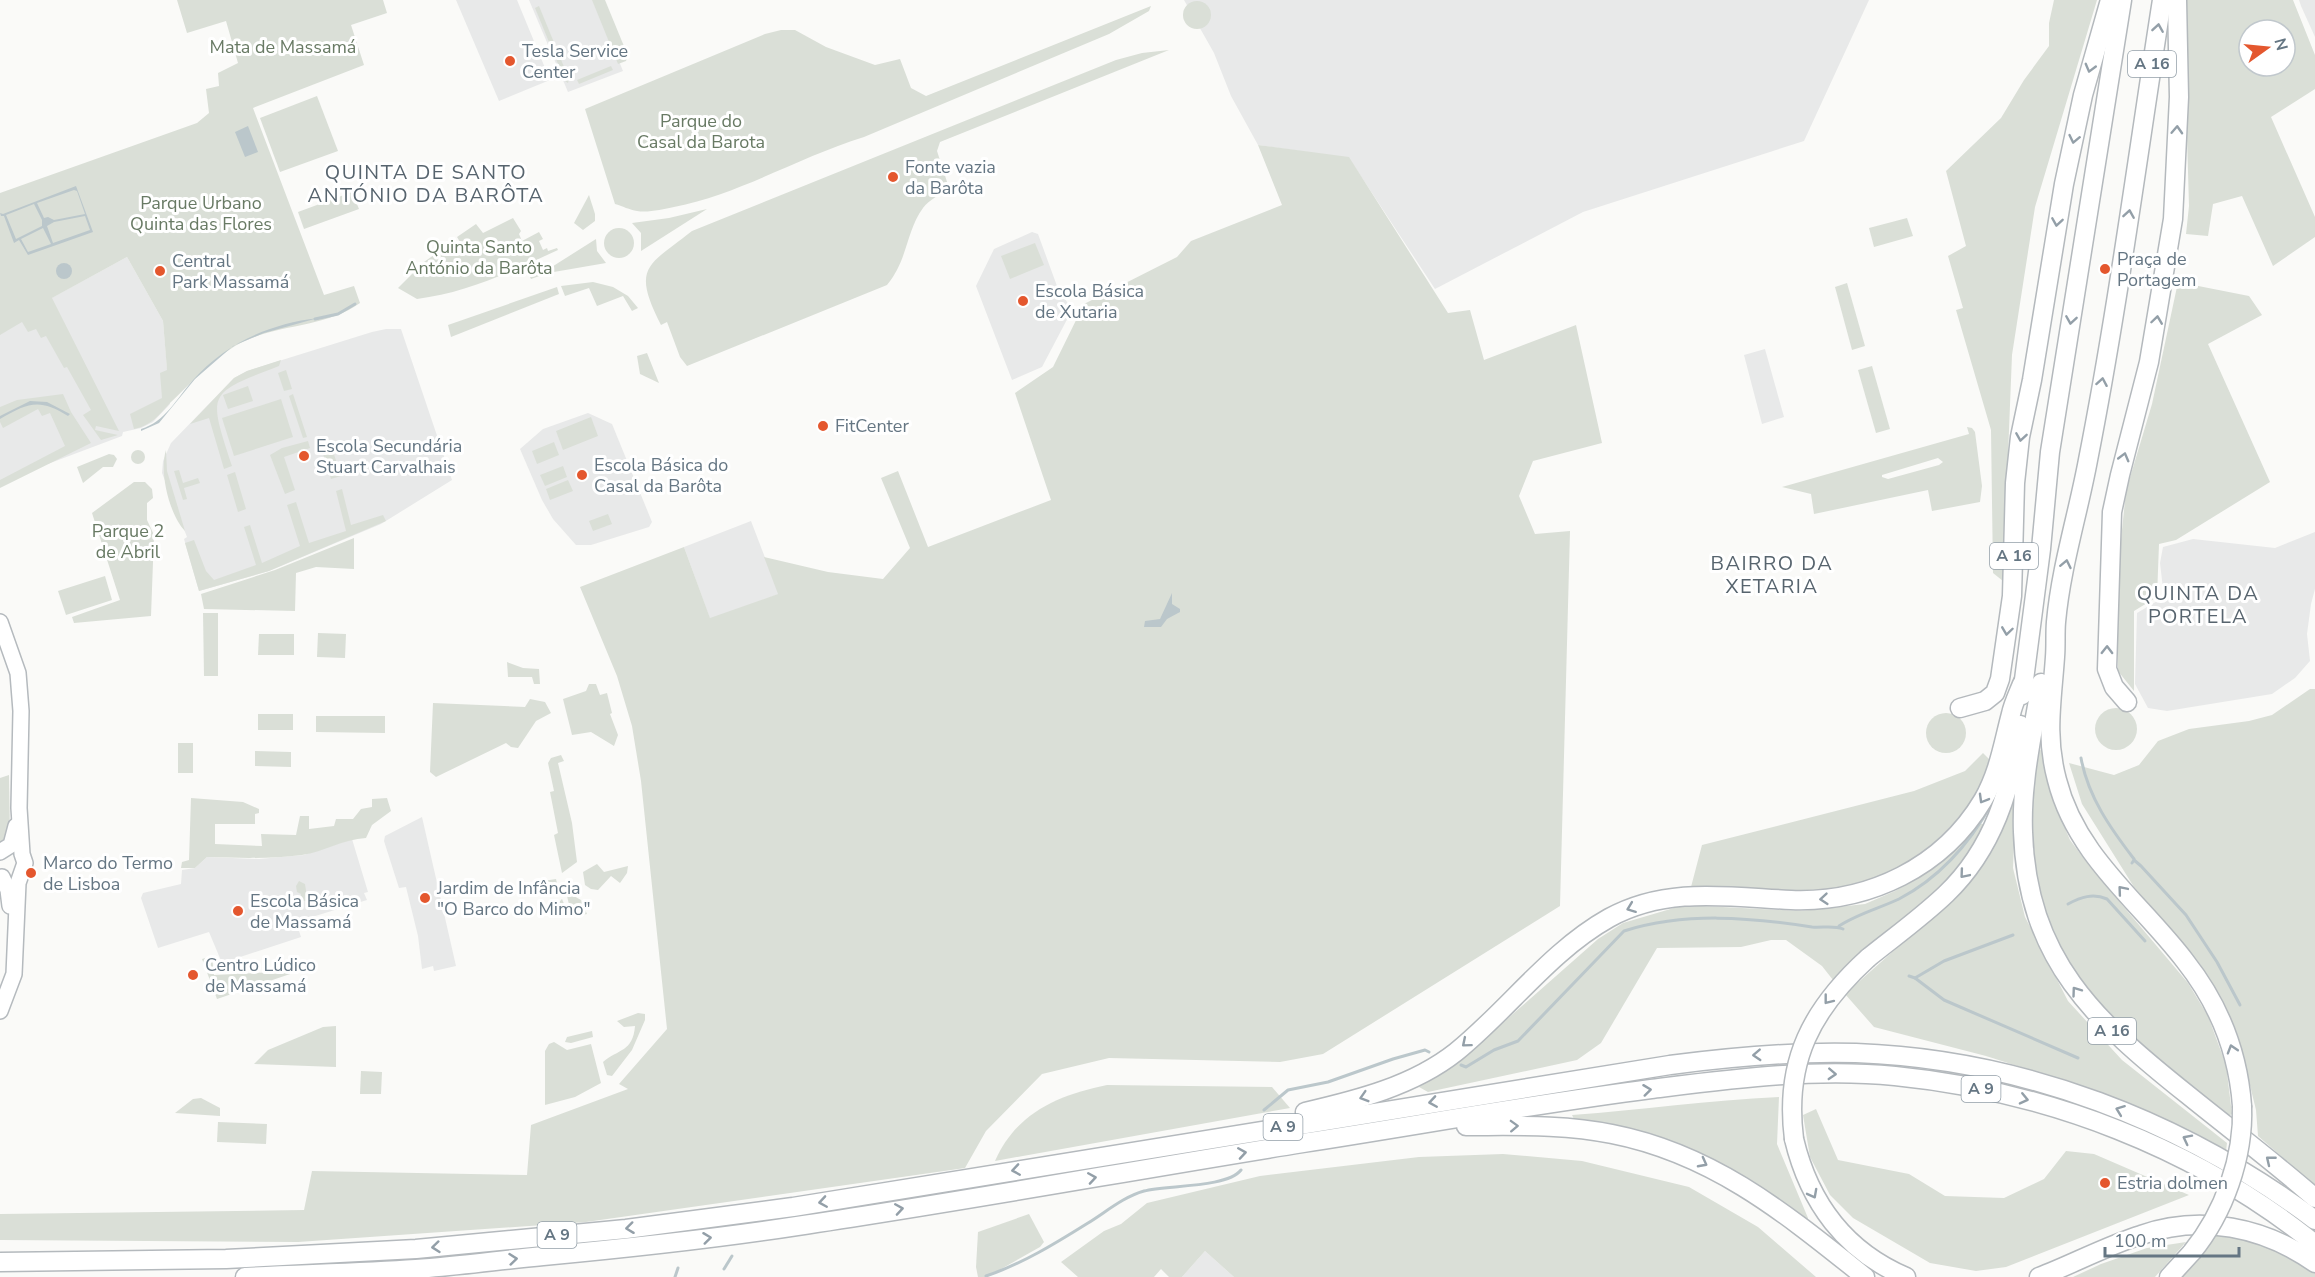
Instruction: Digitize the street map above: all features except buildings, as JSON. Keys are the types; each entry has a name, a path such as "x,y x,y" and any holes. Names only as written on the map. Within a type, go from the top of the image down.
{"highway":[{"name":"A 16","path":"1960,708 1985,702 1995,693 2000,679 2012,596 2015,483 2020,437 2032,380 2060,205 2083,95 2110,0"},
{"name":"A 16","path":"2030,714 2022,684 2042,549 2050,452 2122,0"},
{"name":"A 16","path":"1906,1277 1876,1262 1861,1251 1833,1224 1817,1201 1804,1176 1794,1139 1791,1111 1793,1082 1802,1045 1825,1003 1868,958 1934,905 1971,866 1999,816 2056,622 2062,580 2088,460 2162,0"},
{"path":"2127,702 2114,687 2107,669 2110,529 2115,493 2154,338 2173,219 2179,97 2176,0"},
{"path":"1180,1144 1237,1125 1353,1100 1418,1075 1437,1065 1469,1041 1578,939 1609,918 1626,910 1661,899 1698,895 1792,900 1830,899 1866,891 1901,877 1933,856 1961,830 1983,800 1999,765 2018,745 2030,714"},
{"path":"2030,714 2051,746 2057,780 2066,807 2089,849 2123,892 2184,959 2207,992 2226,1029 2236,1061 2242,1106 2237,1153 2226,1196 2201,1241 2169,1277"},
{"name":"A 16","path":"2018,745 2026,869 2033,904 2043,931 2069,982 2088,1006 2121,1040 2315,1198"},
{"name":"A 9","path":"0,1262 226,1259 416,1249 626,1228 793,1207 1670,1065 1782,1054 1867,1054 1933,1060 1998,1072 2052,1086 2120,1109 2188,1139 2274,1190 2315,1220"},
{"name":"A 9","path":"245,1277 417,1269 629,1248 785,1228 1589,1097 1752,1076 1814,1073 1888,1075 1926,1079 2040,1102 2113,1127 2165,1150 2265,1208 2315,1244"},
{"path":"1413,1126 1532,1125 1613,1134 1651,1144 1695,1159 1746,1187 1865,1277"},
{"path":"2039,1277 2143,1234 2183,1225 2220,1225 2253,1232 2277,1240 2315,1263"}],"main road":[{"path":"0,622 18,673 21,711 19,808 22,854 25,863 20,875 14,974 0,1011"},
{"path":"2,851 11,845 19,808"},
{"path":"2,851 14,849 22,854"},
{"path":"1,876 9,879 20,875"},
{"path":"1,876 10,896 15,938"}],"shaded area":[{"path":"456,0 517,0 550,80 499,101"},
{"path":"529,0 594,0 623,71 568,92"},
{"path":"1184,0 1869,0 1804,141 1583,212 1435,289 1349,158 1258,145 1231,96 1214,53"},
{"path":"2299,0 2315,0 2315,37 2301,6"},
{"path":"248,126 258,152 245,157 235,132"},
{"path":"76,186 93,232 28,255 19,240 14,243 4,216 0,213 3,214","holes":["74,190 77,191 85,214 54,220 44,218 37,203","34,204 42,220 42,226 16,239 6,215","85,216 90,230 53,243 47,226 54,222","43,228 51,244 28,252 21,239"]},
{"name":"Escola Básica de Xutaria","path":"1032,232 1038,234 1057,286 1072,310 1042,367 1012,380 976,286 994,249"},
{"path":"127,257 163,321 170,404 153,422 141,428 123,432 122,436 0,482 0,326"},
{"path":"64,263 70,265 72,271 70,277 64,279 58,277 56,271 58,265"},
{"path":"318,318 264,333 236,345 266,330"},
{"name":"Escola Secundária Stuart Carvalhais","path":"386,329 401,329 452,480 381,524 269,571 199,591 184,539 187,537 162,473 163,461 171,443 234,378 247,371"},
{"path":"231,348 195,379 159,423 141,431 164,415 193,380 206,367"},
{"path":"1765,349 1784,417 1762,424 1744,355"},
{"path":"30,401 47,402 70,414 68,416 49,407 34,405 18,409 0,419 0,416"},
{"name":"Escola Básica do Casal da Barôta","path":"588,413 612,424 652,522 649,527 591,545 576,545 553,519 542,500 520,449 543,429"},
{"path":"751,521 779,594 710,619 684,547"},
{"path":"2315,532 2315,589 2307,634 2310,661 2295,678 2272,694 2167,711 2148,708 2135,684 2137,613 2164,597 2160,563 2163,547 2193,539 2275,548"},
{"path":"1172,593 1172,604 1180,609 1180,612 1167,619 1161,627 1144,627 1145,621 1160,619"},
{"name":"Jardim de Infância \"O Barco do Mimo\"","path":"422,817 456,966 434,971 433,966 422,969 418,936 406,887 399,888 384,841 385,836"},
{"name":"Escola Básica de Massamá","path":"352,839 368,892 364,893 367,900 296,922 301,937 222,963 209,932 158,948 141,898 143,893 181,884 182,870 195,868 207,857 259,859 304,855"},
{"path":"1205,1251 1234,1277 1182,1277"}],"green space":[{"name":"Parque Urbano Quinta das Flores","path":"177,0 383,0 387,13 351,25 364,65 253,108 324,295 354,286 360,303 331,317 266,333 235,346 201,373 154,419 134,429 130,414 162,398 160,373 167,370 163,321 127,257 52,298 119,431 96,426 95,430 118,435 101,440 83,415 91,410 67,367 64,368 46,336 41,338 36,329 28,332 22,322 0,335 0,193 197,123 209,113 206,89 219,86 218,73 238,63 226,21 187,33"},
{"path":"592,0 605,0 628,56 626,61 618,64"},
{"path":"2054,0 2097,0 2035,207 2012,355 2003,581 1993,573 1991,430 1956,310 1963,308 1948,256 1966,246 1946,171 2001,118 2024,80 2049,46 2049,23"},
{"path":"2183,0 2293,0 2315,55 2315,89 2271,117 2315,217 2315,237 2273,266 2242,196 2213,204 2208,236 2186,234 2189,206"},
{"path":"1197,1 1207,5 1211,15 1207,25 1197,29 1187,25 1183,15 1187,5"},
{"path":"539,6 569,79 568,83 565,81 535,8"},
{"name":"Parque do Casal da Barota","path":"1151,6 1149,11 1109,34 864,137 722,193 660,210 637,211 615,204 585,109 765,34 781,30 795,30 826,47 875,65 900,59 911,88 926,96"},
{"name":"Parque do Casal da Barota","path":"1169,50 940,142 937,151 949,188 923,208 917,217 899,266 887,285 687,366 680,357 667,322 661,325 647,290 646,279 649,269 664,252 692,231 1116,60 1142,53"},
{"path":"611,66 613,70 579,84 577,80"},
{"path":"317,96 338,151 280,172 260,118"},
{"path":"1258,145 1349,157 1448,313 1470,310 1484,360 1576,325 1602,443 1533,461 1519,496 1535,534 1570,531 1560,906 1323,1054 1280,1062 1109,1058 1042,1074 986,1131 965,1168 586,1222 298,1242 0,1240 0,1214 304,1210 312,1171 527,1175 531,1125 628,1089 619,1084 667,1029 641,781 632,726 617,676 580,587 684,547 710,618 778,594 764,557 828,572 883,579 910,548 881,478 898,471 928,547 1051,500 1015,393 1053,367 1084,304 1177,257 1191,241 1282,205"},
{"path":"352,192 359,209 304,229 298,212"},
{"path":"589,195 595,221 583,230 574,223"},
{"path":"707,209 641,251 641,233 632,223 669,218"},
{"name":"Quinta Santo António da Barôta","path":"513,218 521,231 519,234 522,241 539,232 543,239 539,241 543,250 557,248 558,250 524,266 454,292 417,299 398,288 424,262 441,250 444,253 460,242 457,237 476,224 483,233"},
{"path":"1907,218 1913,236 1874,247 1869,228"},
{"path":"619,228 625,229 633,237 633,249 625,257 619,258 613,257 605,249 604,243 605,237 613,229"},
{"path":"596,239 597,251 606,263 548,273 531,279 530,277 547,270"},
{"path":"1035,243 1044,265 1010,279 1001,256"},
{"path":"593,282 613,287 628,296 638,308 632,311 623,296 597,306 589,288 565,296 561,286"},
{"path":"2178,282 2249,296 2262,315 2208,344 2270,482 2176,540 2159,544 2157,597 2134,611 2134,691 2118,671 2118,569 2126,491 2152,404"},
{"path":"1847,283 1865,346 1852,350 1835,287"},
{"path":"557,287 559,294 451,337 448,325"},
{"path":"647,353 659,383 640,374 637,356"},
{"path":"281,360 279,366 237,383 226,390 219,399 217,409 219,423 232,466 224,469 209,418 190,424 234,378 247,371"},
{"path":"1872,366 1890,429 1876,433 1858,370"},
{"path":"286,370 292,389 284,391 278,373"},
{"path":"248,386 253,401 228,409 223,395"},
{"path":"63,394 71,412 91,443 0,488 0,480 65,446 50,413 42,416 38,409 3,428 0,422 0,407 17,400"},
{"path":"293,394 307,437 303,438 289,396"},
{"path":"281,399 293,437 234,456 222,418"},
{"path":"591,417 598,436 563,450 556,431"},
{"path":"1967,427 1972,428 1975,432 1982,486 1980,502 1932,511 1928,490 1814,514 1811,494 1782,487 1969,434","holes":["1938,458 1943,462 1888,479 1882,477 1882,475"]},
{"path":"308,441 310,448 284,457 295,490 285,494 270,455 282,448"},
{"path":"554,442 559,455 537,464 532,451"},
{"path":"332,448 341,476 331,479 322,451"},
{"path":"138,450 143,452 145,457 143,462 138,464 133,462 131,457 133,452"},
{"path":"166,450 167,471 185,531 174,514 167,492 164,470"},
{"path":"109,454 114,455 117,459 113,467 103,467 83,483 77,467"},
{"path":"563,466 567,477 545,486 540,475"},
{"path":"179,470 183,483 198,478 200,483 184,488 187,499 183,500 174,471"},
{"path":"235,472 246,509 238,512 227,475"},
{"path":"568,480 573,491 550,500 546,489"},
{"name":"Parque 2 de Abril","path":"134,482 145,482 152,489 153,498 147,503 147,520 154,535 151,616 74,623 72,617 120,600 92,513"},
{"path":"342,489 351,525 383,515 386,521 269,571 199,591 185,543 194,540 206,571 214,580 256,565 244,527 250,525 262,563 300,546 287,505 296,502 309,543 346,531 336,491"},
{"path":"608,514 612,524 593,531 589,521"},
{"path":"354,538 354,569 316,567 296,573 295,611 204,609 201,594 275,570"},
{"path":"105,576 112,600 66,615 58,591"},
{"path":"203,613 218,613 218,676 204,676"},
{"path":"318,633 346,634 345,658 317,657"},
{"path":"259,634 294,634 294,655 258,655"},
{"path":"507,662 523,668 539,669 540,684 534,684 532,677 508,677"},
{"path":"589,684 596,684 600,695 607,693 612,713 610,714 618,735 614,746 591,732 572,735 563,699 586,691"},
{"path":"2310,689 2315,689 2315,1186 2258,1136 2256,1110 2238,1036 2200,964 2134,887 2082,804 2069,763 2114,775 2139,765 2158,741 2189,729 2249,721 2272,715"},
{"path":"530,699 545,702 551,713 536,721 518,748 506,743 436,777 430,772 433,703 525,707"},
{"path":"2116,708 2124,709 2131,714 2136,721 2136,737 2131,744 2124,749 2116,750 2108,749 2101,744 2096,737 2095,729 2096,721 2101,714 2108,709"},
{"path":"1946,713 1954,714 1960,719 1965,725 1965,741 1960,747 1954,752 1946,753 1938,752 1932,747 1927,741 1926,733 1927,725 1932,719 1938,714"},
{"path":"258,714 293,714 293,730 258,730"},
{"path":"316,716 385,716 385,733 316,732"},
{"path":"178,743 193,743 193,773 178,773"},
{"path":"2045,747 2055,805 2070,840 2188,983 2208,1016 2226,1065 2232,1114 2225,1118 2090,1001 2063,956 2040,909 2029,823 2039,751"},
{"path":"255,751 291,752 291,767 255,766"},
{"path":"1983,753 1991,761 1974,797 1956,821 1920,853 1879,877 1834,891 1810,893 1691,887 1702,845 1914,791 1965,771"},
{"path":"561,755 564,761 558,763 572,823 577,862 562,873 554,835 558,833 550,792 554,791 548,763 551,758"},
{"path":"9,775 10,835 0,847 0,778"},
{"path":"2016,795 2013,868 2025,917 2068,1001 2122,1060 2227,1143 2226,1151 2108,1095 1986,1056 1874,1027 1845,994 1961,891"},
{"path":"191,798 243,802 259,809 259,813 255,814 255,824 215,824 215,844 262,846 261,834 296,835 300,816 309,816 309,829 334,826 336,819 353,819 361,809 372,807 372,799 387,798 391,811 372,825 366,838 290,856 207,857 195,868 181,868 182,862 189,860"},
{"path":"1976,822 1986,825 1951,875 1935,893 1833,980 1822,966 1786,940 1771,940 1741,947 1657,948 1601,1043 1577,1060 1428,1092 1419,1087 1481,1042 1598,939 1623,923 1684,905 1801,911 1865,904 1895,891 1936,866"},
{"path":"597,864 604,872 628,866 627,873 620,883 611,876 598,890 591,889 585,885 583,872"},
{"path":"556,879 557,883 549,892 541,895 537,882"},
{"path":"299,881 305,884 310,902 300,900 301,894 297,892 296,886"},
{"path":"572,895 581,900 587,914 572,917 567,896"},
{"path":"562,899 567,911 547,916 548,914"},
{"path":"212,956 214,975 299,971 217,999 202,959"},
{"path":"638,1013 645,1014 645,1020 632,1050 612,1076 607,1075 603,1062 624,1049 634,1034 635,1026 624,1027 617,1021"},
{"path":"336,1026 336,1067 254,1064 268,1050 323,1027"},
{"path":"592,1031 593,1037 571,1043 565,1042 567,1037"},
{"path":"554,1042 567,1050 591,1044 601,1083 575,1097 545,1105 545,1051 549,1044"},
{"path":"361,1071 382,1072 381,1094 360,1094"},
{"path":"1107,1085 1272,1087 1290,1108 995,1161 1014,1130 1040,1109 1072,1094"},
{"path":"1779,1097 1777,1144 1808,1218 1807,1223 1647,1135 1574,1119 1572,1115 1727,1100"},
{"path":"201,1098 220,1108 220,1116 175,1113 193,1099"},
{"path":"1816,1109 1838,1160 1909,1174 1945,1196 2004,1198 2044,1179 2066,1151 2094,1154 2189,1195 2006,1267 1976,1271 1930,1263 1853,1218 1830,1195 1810,1157 1803,1115"},
{"path":"218,1122 267,1124 266,1144 217,1142"},
{"path":"1503,1154 1582,1161 1689,1187 1758,1227 1816,1277 1234,1277 1205,1251 1182,1277 1169,1277 1161,1269 1154,1277 1078,1277 1061,1262 1104,1231 1121,1224 1147,1203 1260,1176 1419,1157"},
{"path":"1029,1214 1044,1242 1040,1247 987,1277 978,1277 976,1267 978,1232"},
{"path":"2219,1230 2263,1242 2311,1269 2315,1272 2315,1277 2182,1277 2200,1258"},
{"path":"2186,1242 2155,1277 2073,1277 2101,1264 2147,1248"}],"waterway":[{"path":"315,319 338,314 355,304"},
{"path":"2081,758 2095,799 2109,824 2134,859"},
{"path":"1839,926 1899,899 1941,870 1974,832 1992,803"},
{"path":"2132,863 2134,860 2141,866 2186,915 2217,962 2240,1005"},
{"path":"2068,904 2087,897 2097,896 2107,899 2145,941"},
{"path":"1461,1065 1466,1067 1494,1050 1518,1041 1624,931 1670,921 1717,918 1843,929"},
{"path":"1909,976 1915,978 1944,961 2013,935"},
{"path":"1915,978 1944,1000 2078,1058"},
{"path":"1264,1110 1288,1090 1328,1082 1425,1050 1429,1052"},
{"path":"986,1276 1038,1252 1136,1194 1154,1189 1210,1183 1234,1176 1241,1170"},
{"path":"724,1269 732,1256"},
{"path":"675,1277 678,1268"}],"place":[{"name":"Tesla Service Center","path":"510,61"},
{"name":"Fonte vazia da Barôta","path":"893,177"},
{"name":"Praça de Portagem","path":"2105,269"},
{"name":"Central Park Massamá","path":"160,271"},
{"name":"Escola Básica de Xutaria","path":"1023,301"},
{"name":"FitCenter","path":"823,426"},
{"name":"Escola Secundária Stuart Carvalhais","path":"304,456"},
{"name":"Escola Básica do Casal da Barôta","path":"582,475"},
{"name":"Marco do Termo de Lisboa","path":"31,873"},
{"name":"Jardim de Infância \"O Barco do Mimo\"","path":"425,898"},
{"name":"Escola Básica de Massamá","path":"238,911"},
{"name":"Centro Lúdico de Massamá","path":"193,975"},
{"name":"Estria dolmen","path":"2105,1183"}],"district":[{"name":"QUINTA DE SANTO ANTÓNIO DA BARÔTA","path":"426,184"},
{"name":"BAIRRO DA XETARIA","path":"1772,574"},
{"name":"QUINTA DA PORTELA","path":"2198,604"}],"park label":[{"name":"Mata de Massamá","path":"283,47"}]}
